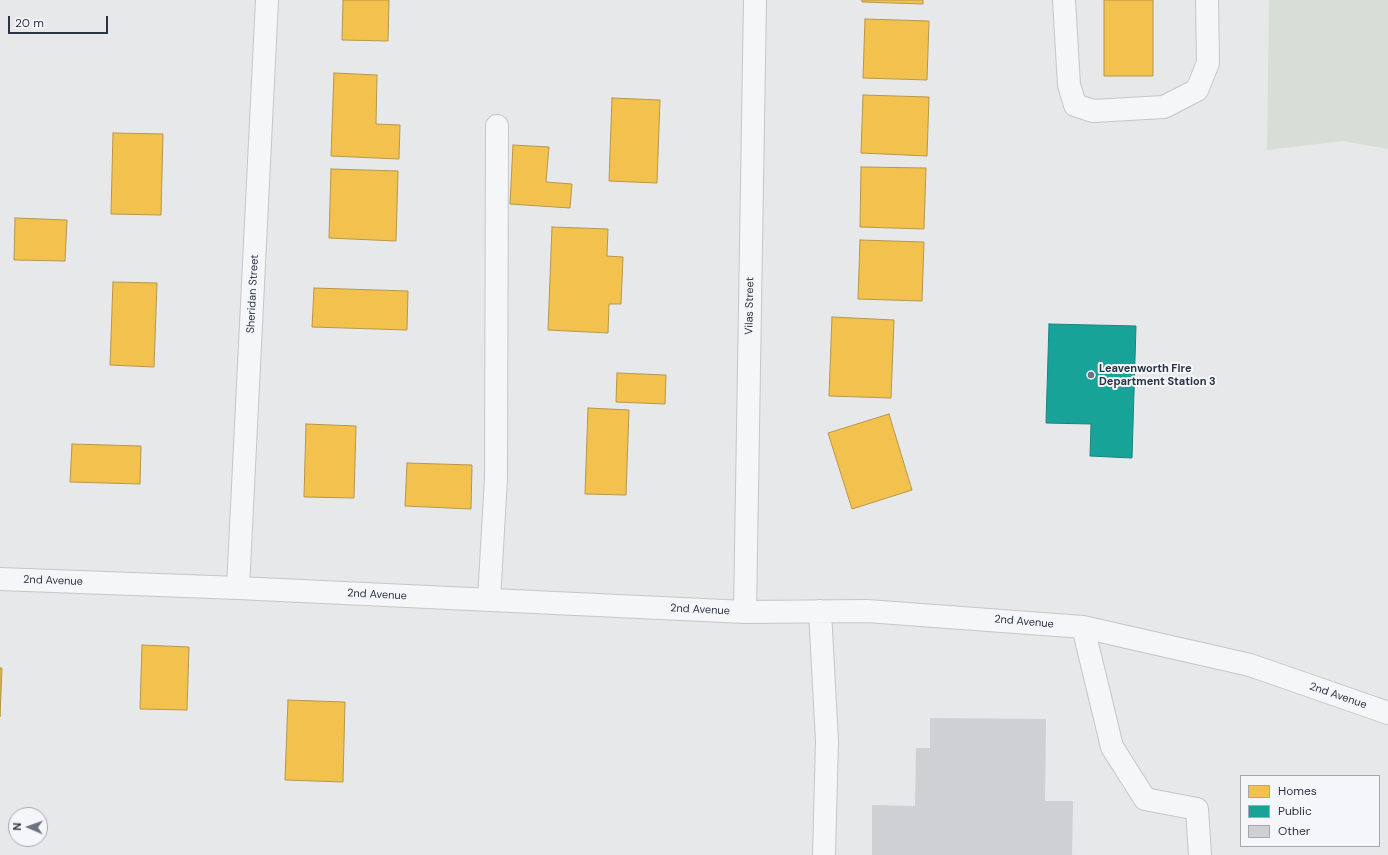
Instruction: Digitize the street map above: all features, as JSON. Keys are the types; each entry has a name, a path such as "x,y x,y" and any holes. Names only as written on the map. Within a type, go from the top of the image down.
{"street":[{"name":"Sheridan Street","path":"238,588 267,0"},
{"name":"Vilas Street","path":"745,612 755,0"},
{"path":"1064,0 1069,85 1075,105 1093,111 1164,107 1197,90 1208,63 1208,0"},
{"path":"489,600 496,478 497,126"},
{"name":"2nd Avenue","path":"0,579 238,588 745,612 868,611 1083,627 1250,665 1388,713"},
{"path":"820,611 827,741 824,855"},
{"path":"1083,627 1112,747 1145,799 1197,809 1200,855"}],"shaded area":[{"path":"1269,0 1388,0 1388,149 1342,141 1267,150"}],"building: Homes":[{"path":"343,0 389,0 388,41 342,40"},
{"path":"862,0 923,0 923,4 862,2"},
{"path":"1104,0 1153,0 1153,76 1104,76"},
{"path":"865,19 929,21 927,80 863,78"},
{"path":"334,73 377,75 376,124 400,125 399,159 331,156"},
{"path":"863,95 929,97 927,156 861,153"},
{"path":"612,98 660,100 657,183 609,181"},
{"path":"113,133 163,134 161,215 111,214"},
{"path":"513,145 549,147 546,182 572,184 570,208 510,204"},
{"path":"861,167 926,168 924,229 860,227"},
{"path":"331,169 398,171 396,241 329,238"},
{"path":"15,218 67,220 65,261 14,260"},
{"path":"552,227 608,229 607,256 623,257 621,304 609,304 608,333 548,330"},
{"path":"860,240 924,242 922,301 858,299"},
{"path":"113,282 157,283 154,367 110,365"},
{"path":"314,288 408,291 407,330 312,327"},
{"path":"832,317 894,320 891,398 829,396"},
{"path":"617,373 666,375 665,404 616,402"},
{"path":"588,408 629,410 626,495 585,494"},
{"path":"889,414 912,490 852,509 828,433"},
{"path":"306,424 356,426 354,498 304,497"},
{"path":"72,444 141,446 140,484 70,482"},
{"path":"407,463 472,465 471,509 405,506"},
{"path":"142,645 189,647 187,710 140,709"},
{"path":"0,668 2,668 0,717"},
{"path":"288,700 345,702 343,782 285,780"}],"building: Public":[{"name":"Leavenworth Fire Department Station 3","path":"1049,324 1136,326 1132,458 1090,456 1091,424 1046,423"}],"building: Other":[{"path":"930,718 1046,719 1045,801 1073,801 1072,855 872,855 872,805 915,806 916,748 930,748"}],"place":[{"name":"Leavenworth Fire Department Station 3","path":"1091,375"}]}
